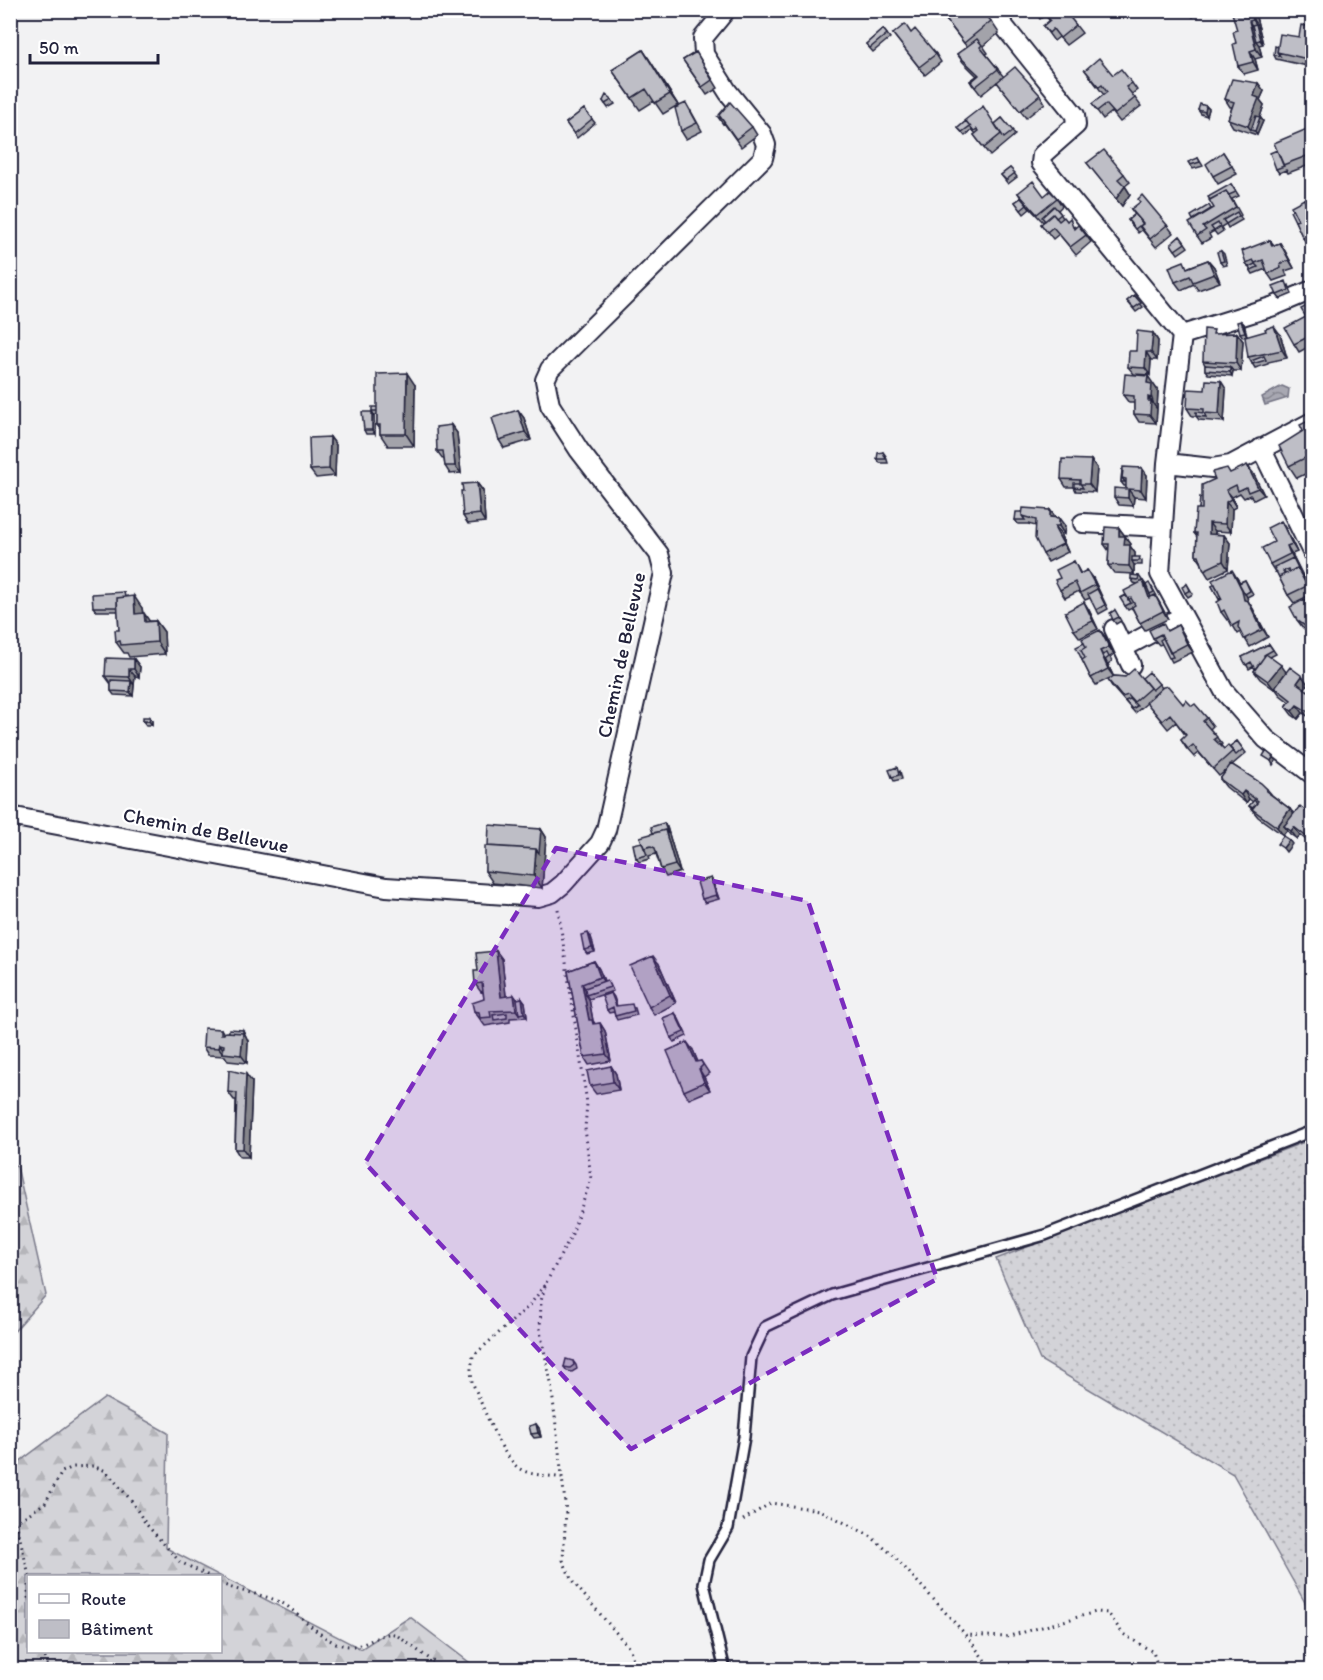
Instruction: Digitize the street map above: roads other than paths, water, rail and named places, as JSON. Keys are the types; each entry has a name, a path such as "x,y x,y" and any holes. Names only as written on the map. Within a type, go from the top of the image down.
{"street":[{"name":"Chemin de Bellevue","path":"10,816 386,887 529,897 552,893 600,843 606,830 664,573 659,554 579,450 550,405 545,380 550,369 763,158 766,144 762,134 728,92 704,54 703,38 726,10"},
{"path":"991,10 1076,115 1076,125 1042,155 1041,163 1182,335 1167,463 1160,574 1224,690 1266,739 1312,774"},
{"path":"1182,335 1274,306 1312,290"},
{"path":"1167,463 1212,468 1231,465 1312,422"},
{"path":"1261,448 1312,552"},
{"path":"1083,523 1163,527"},
{"path":"1123,648 1183,616"},
{"path":"1114,629 1131,666"}],"lane":[{"path":"725,1670 704,1584 709,1560 728,1528 744,1437 751,1357 765,1327 832,1295 1045,1235 1312,1131"}],"water":[{"path":"1282,386 1289,389 1288,398 1265,405 1262,397"}]}
